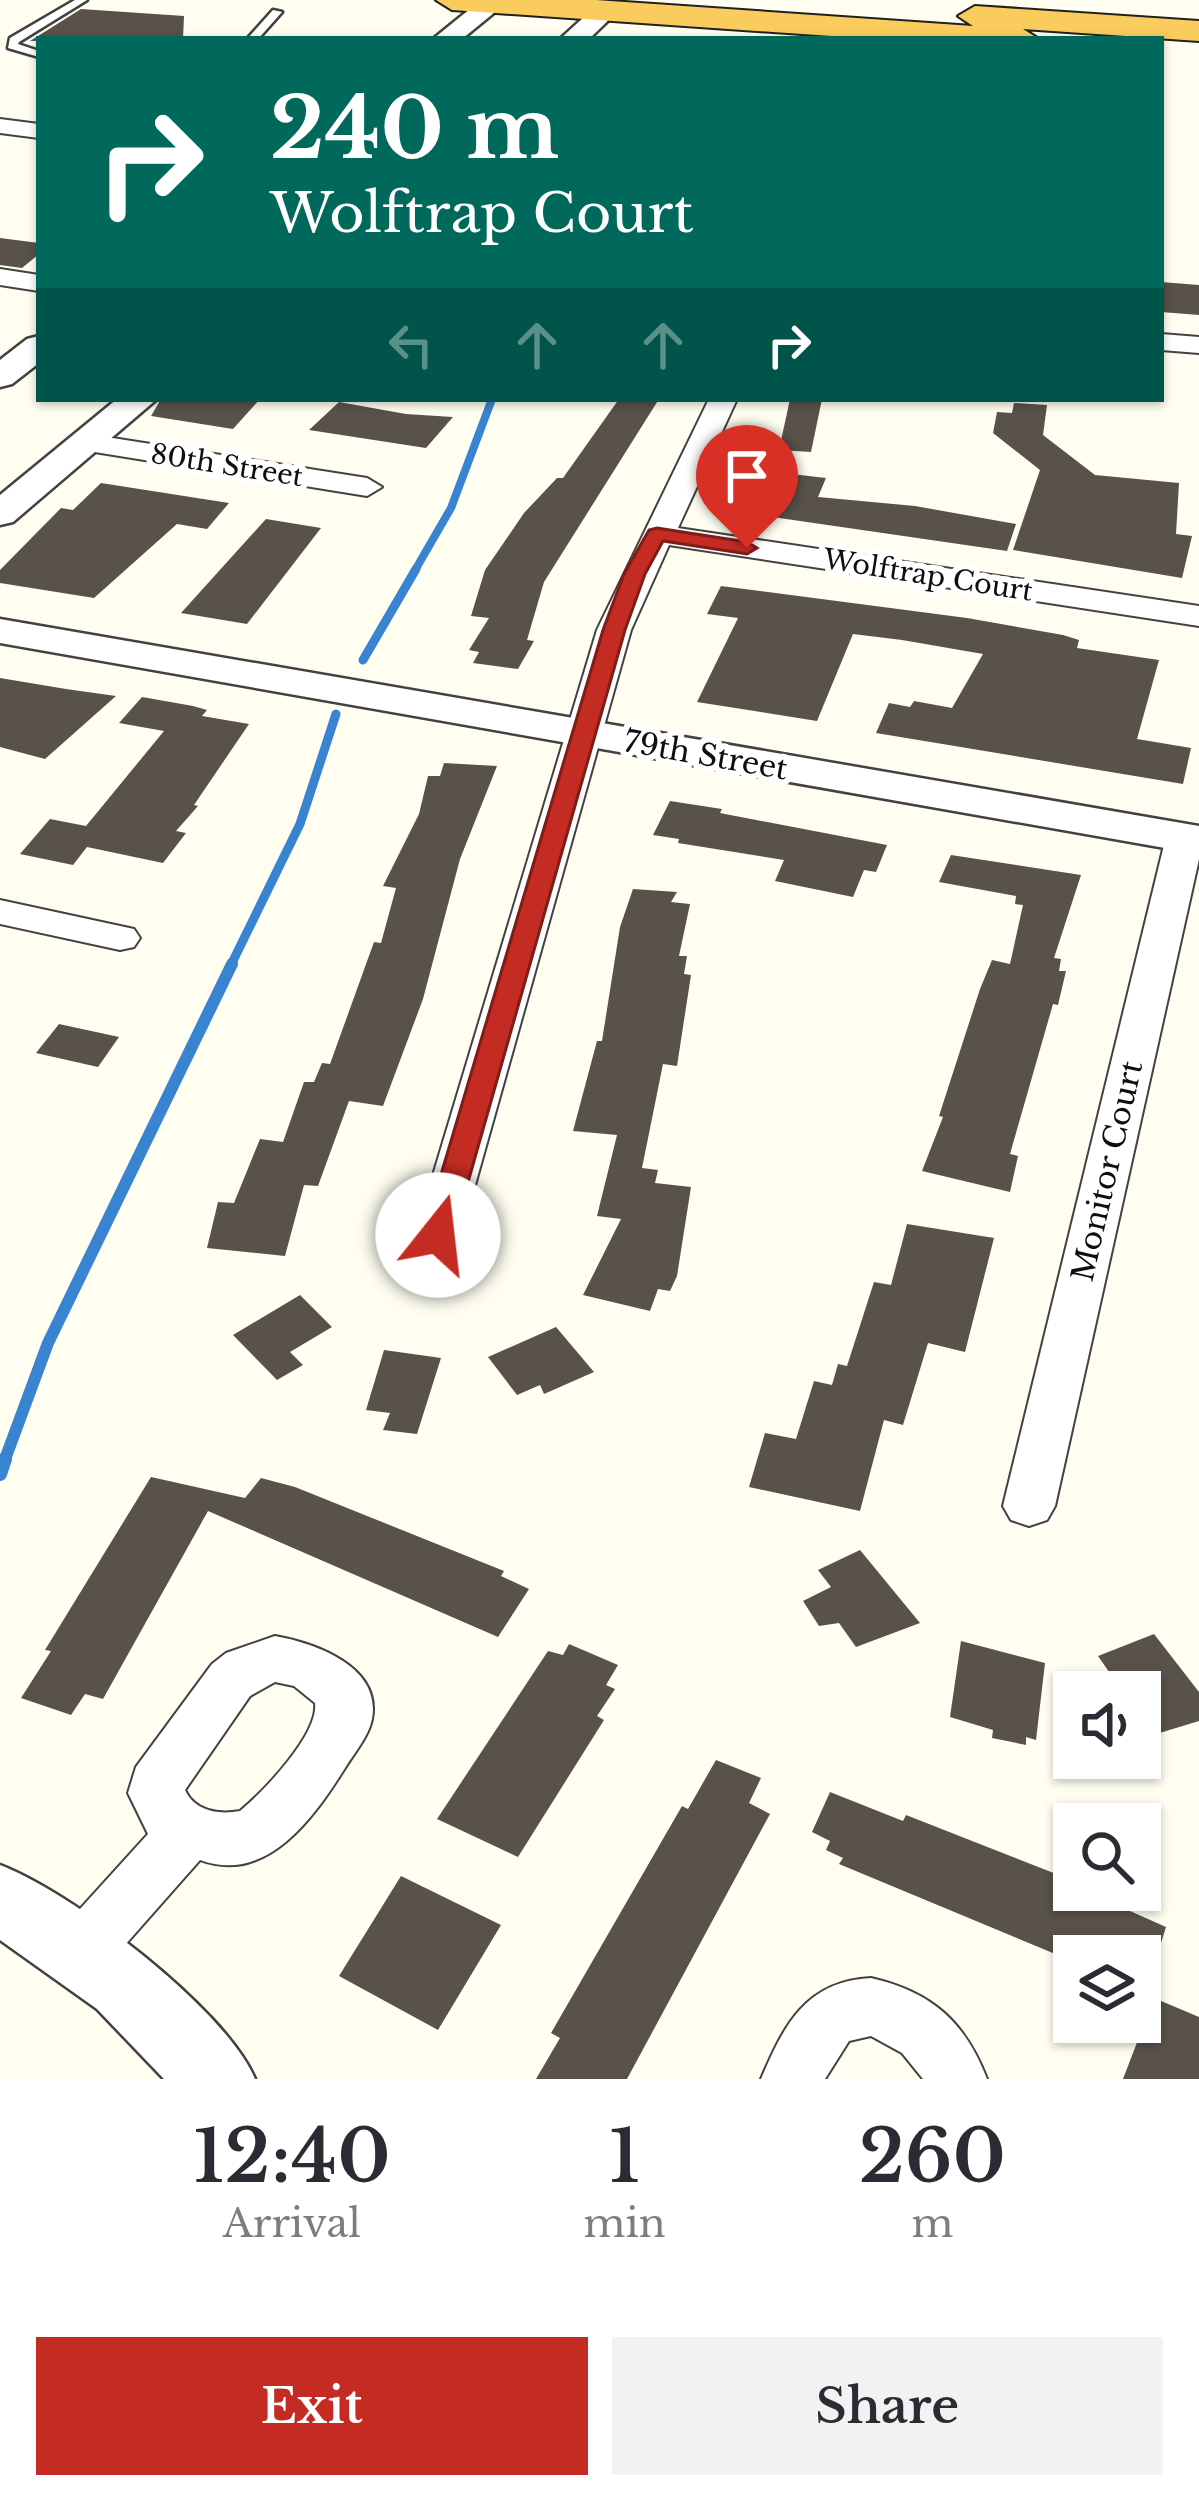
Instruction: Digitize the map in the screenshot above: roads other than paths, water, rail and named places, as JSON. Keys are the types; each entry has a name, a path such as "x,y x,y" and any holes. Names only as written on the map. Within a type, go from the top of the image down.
{"highway":[{"path":"452,0 979,36"},
{"path":"739,0 1199,31"},
{"path":"1164,48 1199,51"}],"street":[{"path":"450,36 495,1"},
{"path":"576,36 605,10"},
{"path":"0,126 36,131"},
{"path":"0,278 36,283"},
{"path":"1164,342 1199,345"},
{"path":"0,377 36,348"},
{"path":"0,514 135,402"},
{"path":"438,1235 614,630 634,574 706,449 722,402"},
{"name":"80th Street","path":"87,442 367,487"},
{"name":"Wolftrap Court","path":"657,534 1199,616"},
{"name":"79th Street","path":"0,631 1192,838"},
{"name":"Monitor Court","path":"1029,1506 1192,838"},
{"path":"0,913 120,938"},
{"path":"81,1951 189,1830"},
{"path":"0,1898 123,1984 218,2079"},
{"path":"793,2079 820,2026 838,2012 860,2007 905,2019 928,2034 946,2052 955,2079"}],"lane":[{"path":"36,53 12,46 14,40 82,0"},
{"path":"254,36 277,12"}],"waterway":[{"path":"414,572 451,508 491,402"},
{"path":"363,660 416,569"},
{"path":"230,967 300,824 336,714"},
{"path":"4,1462 48,1343 232,964"},
{"path":"0,1474 4,1462"}]}
